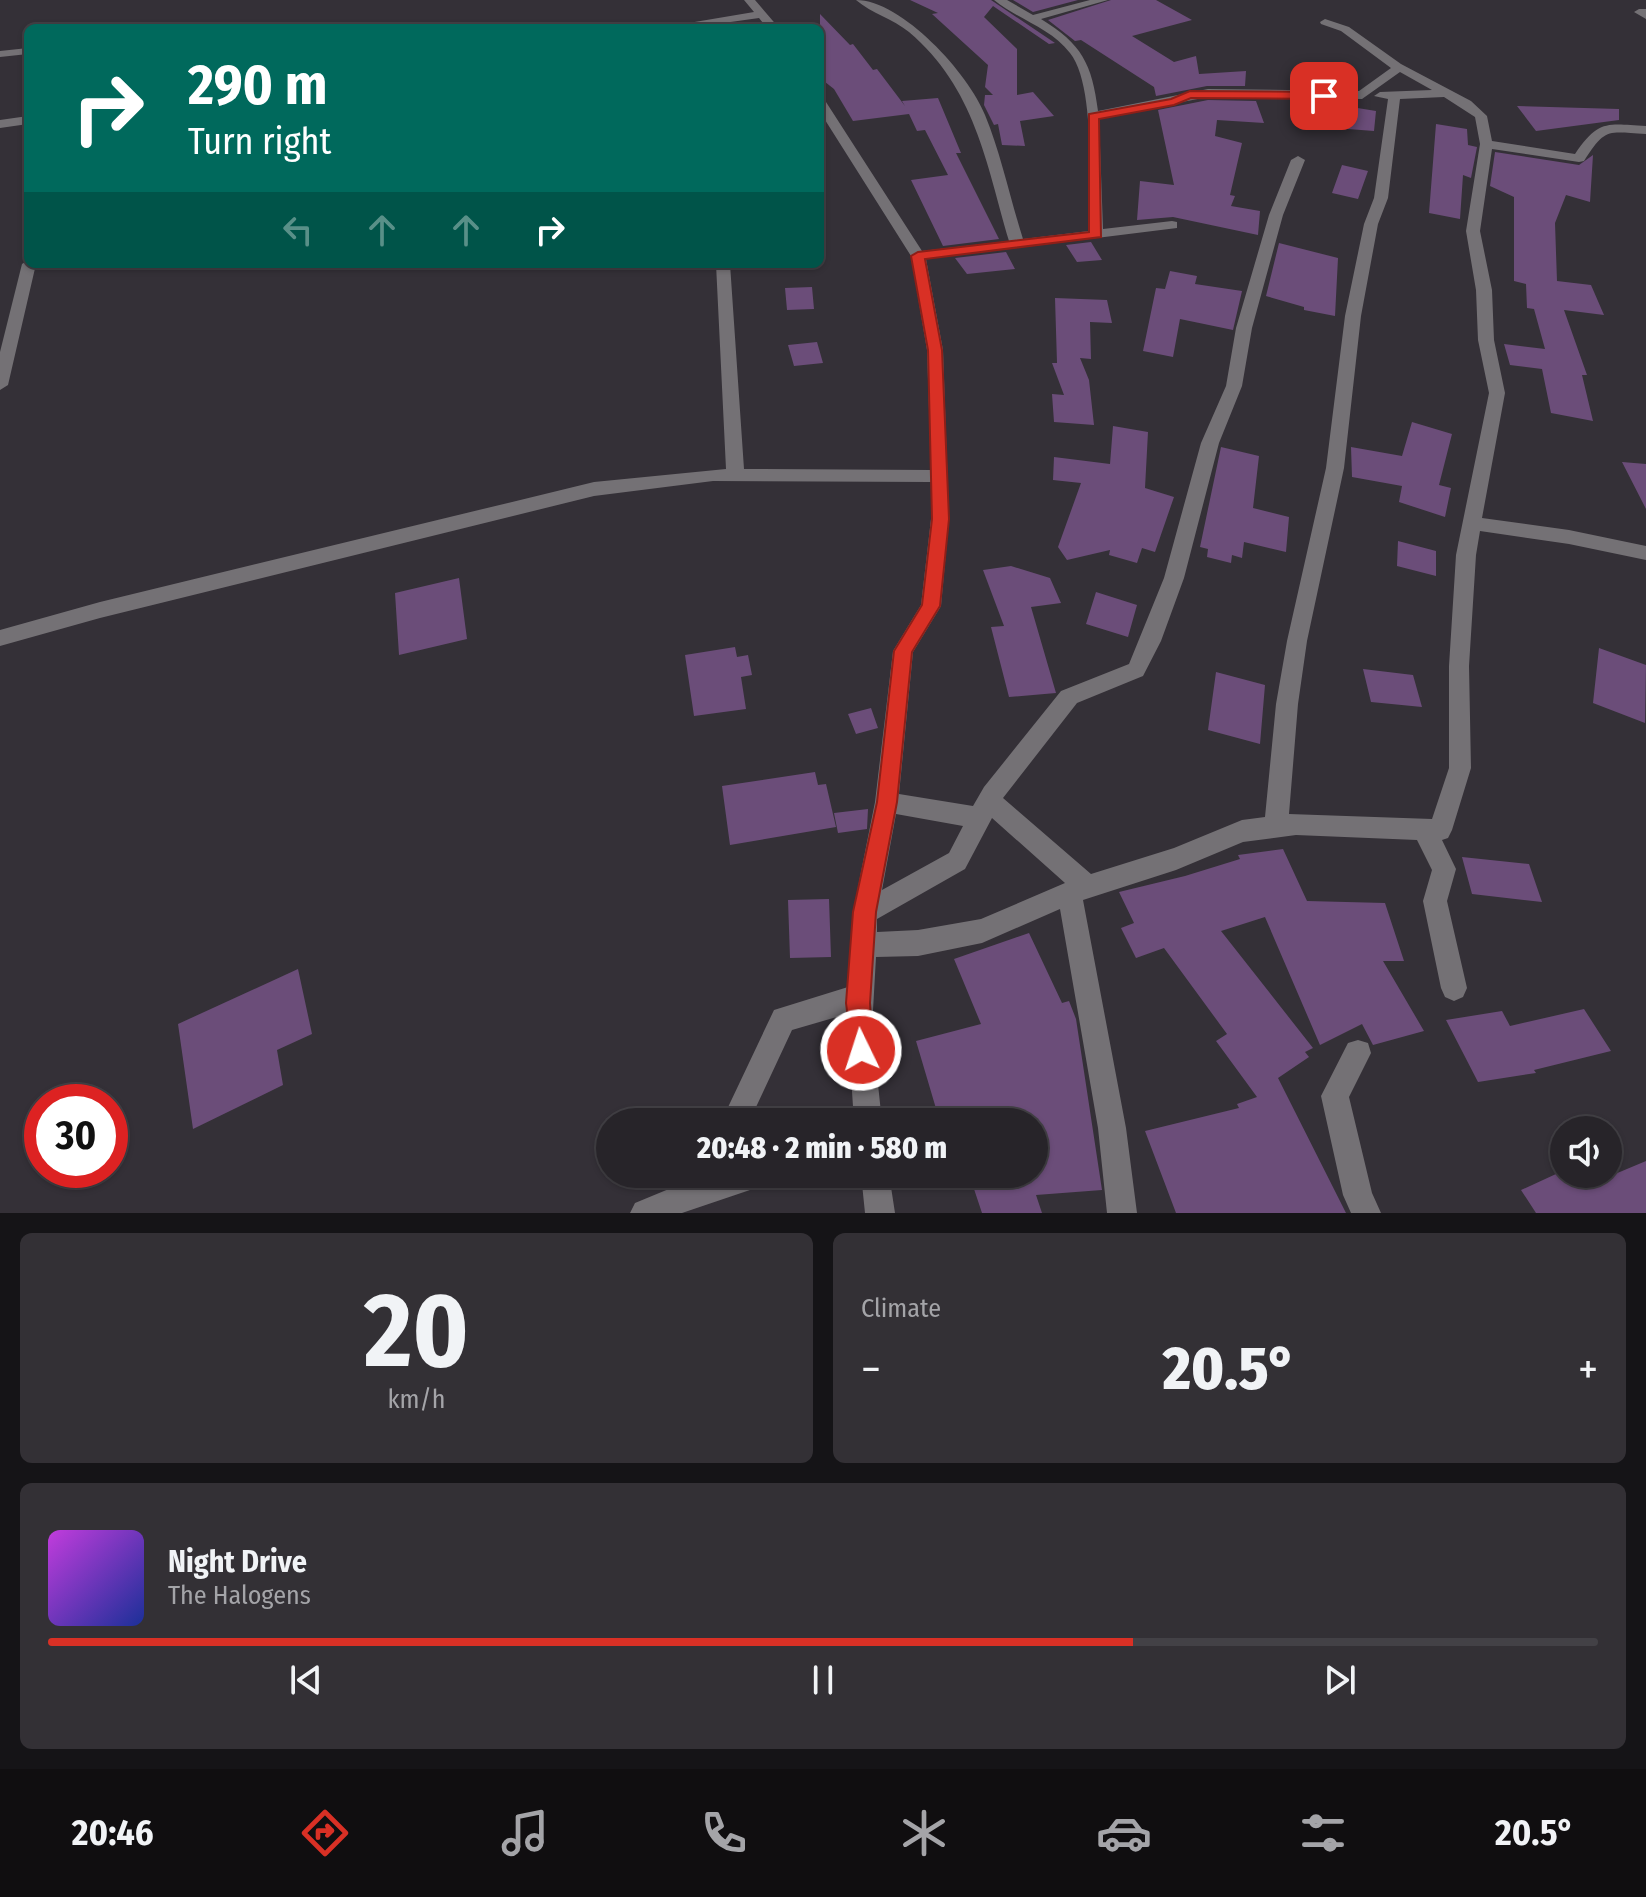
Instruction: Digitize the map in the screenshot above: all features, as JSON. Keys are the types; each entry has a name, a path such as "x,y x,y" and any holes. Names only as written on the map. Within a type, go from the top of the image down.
{"street":[{"path":"749,0 770,24"},
{"path":"861,0 912,29 951,71 978,112 1017,244"},
{"path":"999,0 1033,18 1078,55 1093,116 1096,235"},
{"path":"1033,18 1103,0"},
{"path":"693,24 764,14"},
{"path":"864,945 918,943 982,931 1079,890 1176,859 1242,831 1296,824 1440,830 1460,768 1459,666 1472,523 1497,393 1486,340 1484,290 1473,231 1486,144 1481,116 1467,104 1397,66 1345,29 1325,22"},
{"path":"0,54 24,51"},
{"path":"1362,95 1397,66"},
{"path":"1093,116 1208,93 1394,96 1444,93"},
{"path":"1276,826 1287,704 1297,641 1335,468 1353,316 1371,224 1381,198 1394,96"},
{"path":"824,108 918,256 935,350 940,519 931,606 903,651 887,802 865,912 860,997 867,1108"},
{"path":"0,124 24,121"},
{"path":"1486,144 1579,158 1595,134 1611,128 1646,130"},
{"path":"865,912 957,861 984,810 1069,697 1136,670 1151,641 1204,475 1210,443 1234,386 1254,293 1276,215 1298,160"},
{"path":"918,256 1172,225"},
{"path":"0,385 28,268"},
{"path":"723,268 735,475"},
{"path":"0,638 100,610 594,489 735,475 939,476"},
{"path":"1472,523 1569,537 1646,553"},
{"path":"887,802 984,810 1079,890 1122,1213"},
{"path":"1424,829 1444,869 1435,901 1454,988"},
{"path":"742,1108 783,1019 860,997"},
{"path":"1358,1053 1335,1096 1358,1195 1366,1213"},
{"path":"645,1213 695,1188"},
{"path":"877,1188 880,1213"}],"building":[{"path":"910,0 991,0 1055,43 1049,44 993,6 984,17 1017,49 1017,95 1033,92 1054,116 1020,121 1025,146 1002,145 998,124 994,125 984,105 985,95 993,95 985,87 988,65 932,14 938,13"},
{"path":"1013,0 1078,0 1033,12"},
{"path":"1111,0 1156,0 1192,20 1132,36 1174,62 1196,56 1199,74 1246,71 1245,86 1207,86 1156,96 1154,87 1081,40 1075,41 1048,20"},
{"path":"820,14 850,45 853,44 873,70 877,69 905,106 902,101 938,98 961,153 956,153 999,239 943,246 911,180 948,175 925,130 917,131 909,114 853,121 834,89 824,81 824,24 820,24"},
{"path":"1208,100 1256,101 1264,123 1217,120 1215,136 1242,143 1230,195 1235,196 1231,206 1260,211 1258,235 1173,217 1137,220 1140,181 1174,185 1158,110"},
{"path":"1339,105 1376,111 1374,131 1348,129"},
{"path":"1517,106 1619,109 1619,120 1536,131"},
{"path":"1436,124 1467,129 1468,145 1477,147 1471,178 1463,175 1460,219 1429,213"},
{"path":"1495,152 1579,165 1593,155 1590,202 1566,195 1555,223 1557,281 1591,285 1604,315 1564,310 1587,375 1582,375 1593,421 1551,413 1542,369 1510,365 1504,344 1545,349 1534,309 1527,308 1526,284 1514,281 1514,197 1490,186"},
{"path":"1342,165 1368,171 1358,199 1332,193"},
{"path":"1091,242 1102,260 1077,262 1066,245"},
{"path":"1279,243 1338,258 1335,316 1304,310 1304,307 1266,296"},
{"path":"1006,252 1015,269 967,274 955,258"},
{"path":"1170,271 1197,276 1195,284 1242,291 1233,330 1180,319 1173,357 1143,351 1156,288 1165,289"},
{"path":"812,287 814,309 787,310 785,288"},
{"path":"1055,298 1107,300 1112,323 1090,322 1091,359 1080,358 1089,380 1094,425 1054,422 1052,394 1064,395 1052,363 1057,363"},
{"path":"817,342 823,363 794,366 788,345"},
{"path":"1412,422 1452,434 1439,485 1451,488 1445,517 1399,502 1402,486 1352,477 1351,447 1402,456"},
{"path":"1113,426 1148,432 1145,488 1174,497 1155,552 1142,548 1137,563 1109,555 1110,550 1067,560 1058,547 1081,483 1053,480 1054,457 1110,464"},
{"path":"1221,447 1259,456 1253,508 1289,517 1286,552 1244,542 1242,558 1232,555 1231,563 1207,557 1208,549 1200,547"},
{"path":"1622,462 1646,464 1646,509"},
{"path":"1398,541 1436,551 1436,576 1397,566"},
{"path":"1011,566 1050,578 1061,603 1031,607 1056,693 1009,697 991,627 1004,626 983,570"},
{"path":"459,578 467,639 399,655 395,593"},
{"path":"1096,592 1137,605 1128,637 1086,624"},
{"path":"735,647 737,657 748,655 752,675 741,677 746,709 694,716 685,655"},
{"path":"1599,648 1646,665 1645,723 1593,703"},
{"path":"1363,669 1413,675 1422,707 1371,702"},
{"path":"1216,672 1265,685 1260,744 1208,730"},
{"path":"871,708 878,728 856,734 848,714"},
{"path":"815,772 818,785 826,784 836,827 730,845 722,786"},
{"path":"868,809 867,829 838,833 834,813"},
{"path":"1283,849 1307,901 1385,903 1404,961 1383,961 1424,1031 1373,1045 1362,1024 1320,1045 1265,917 1221,931 1313,1048 1305,1052 1309,1057 1278,1078 1346,1213 1176,1213 1145,1131 1239,1108 1237,1104 1257,1097 1216,1041 1227,1034 1164,948 1136,958 1121,928 1134,923 1119,892 1240,859 1238,855"},
{"path":"1462,857 1529,864 1542,902 1472,894"},
{"path":"829,899 831,957 790,958 788,900"},
{"path":"1029,933 1062,1003 1069,1001 1076,1019 1102,1190 1036,1195 1042,1213 982,1213 974,1188 1048,1188 1048,1108 936,1108 916,1041 981,1024 954,959"},
{"path":"298,969 312,1034 277,1050 283,1085 193,1129 178,1024"},
{"path":"1584,1009 1611,1051 1534,1070 1536,1073 1478,1082 1446,1020 1502,1011 1510,1026"},
{"path":"1646,1161 1646,1213 1536,1213 1521,1190 1550,1177 1550,1188 1622,1188 1622,1171"}],"route":[{"path":"861,1050 858,1003 865,912 887,802 903,651 931,606 940,519 935,350 918,256 1096,235 1093,116 1103,112 1208,93 1324,96"}]}
